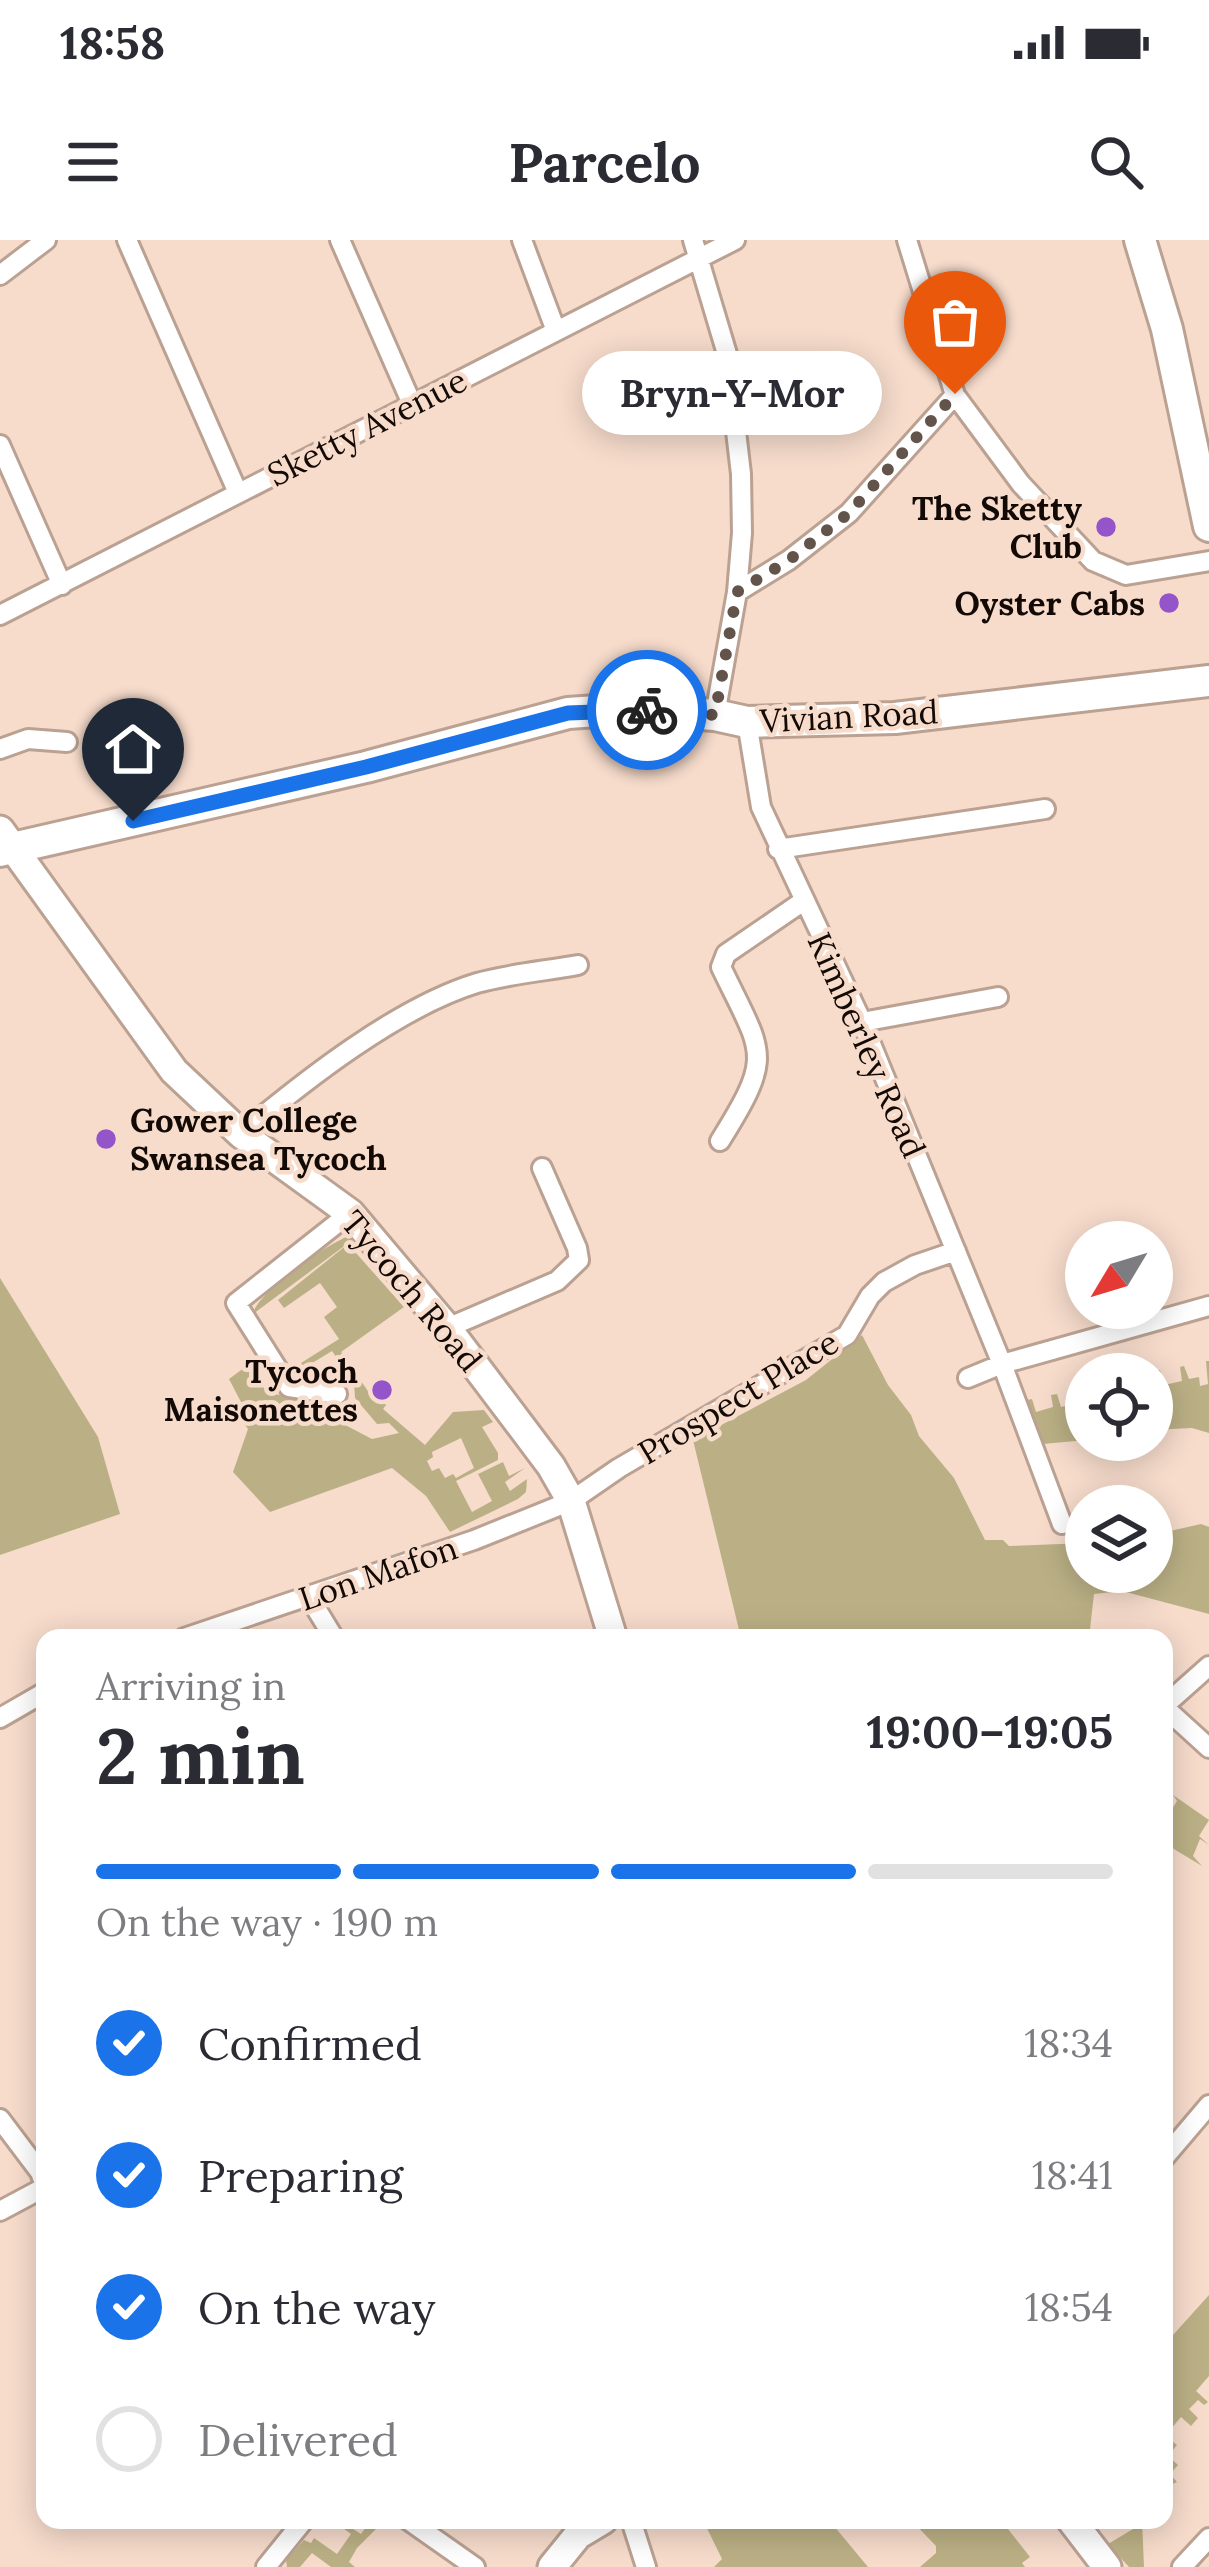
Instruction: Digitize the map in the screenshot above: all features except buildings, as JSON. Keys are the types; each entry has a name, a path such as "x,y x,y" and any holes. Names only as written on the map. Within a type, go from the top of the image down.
{"main road":[{"path":"1140,240 1166,329 1209,526"},
{"name":"Vivian Road","path":"4,843 366,767 568,713 626,709 747,722 895,718 1209,681"}],"street":[{"path":"0,275 46,240"},
{"path":"127,240 238,493"},
{"path":"340,240 412,404"},
{"path":"522,240 556,331"},
{"name":"Sketty Avenue","path":"0,615 556,331 695,249 735,240"},
{"path":"907,240 955,394 1022,484 1093,561 1126,575 1209,561"},
{"path":"695,249 727,354 742,533 737,592 715,715"},
{"path":"737,592 789,560 849,513 955,394"},
{"path":"0,445 62,585"},
{"name":"Kimberley Road","path":"747,722 761,807 862,1022 1062,1524"},
{"path":"0,749 28,739 67,742"},
{"path":"778,849 1045,809"},
{"name":"Tycoch Road","path":"4,843 174,1071 241,1134 350,1214 447,1328 551,1466 571,1501 610,1629"},
{"path":"720,1141 758,1069 757,1038 721,967 726,954 802,902"},
{"path":"241,1134 310,1076 431,1004 476,983 578,965"},
{"path":"862,1022 998,997"},
{"path":"447,1328 556,1281 579,1261 542,1168"},
{"path":"337,1394 289,1387 236,1303 350,1214"},
{"name":"Prospect Place","path":"571,1501 684,1428 847,1335 884,1282 956,1251"},
{"path":"968,1378 1002,1364 1209,1306"},
{"name":"Lon Mafon","path":"211,1629 571,1501"},
{"path":"309,1597 329,1629"},
{"path":"1173,1698 1209,1666"},
{"path":"0,1718 36,1697"},
{"path":"1173,1714 1209,1748"},
{"path":"1173,2147 1209,2105"},
{"path":"0,2119 36,2167"},
{"path":"0,2211 36,2192"},
{"path":"266,2567 297,2529"},
{"path":"421,2529 475,2567"},
{"path":"552,2567 588,2529"},
{"path":"635,2529 646,2567"},
{"path":"1078,2529 1107,2567"},
{"path":"1182,2567 1209,2538"}],"shaded area":[{"path":"352,1235 361,1238 478,1395 357,1243 351,1241 253,1314 295,1269"},
{"path":"348,1244 404,1307 341,1352 372,1397 377,1395 386,1405 383,1409 425,1445 453,1412 484,1410 493,1422 482,1427 498,1460 456,1481 472,1512 492,1501 478,1474 503,1462 509,1476 525,1468 505,1482 510,1491 527,1479 526,1492 450,1532 426,1496 392,1468 270,1512 233,1472 248,1429 234,1410 242,1404 229,1379 248,1365 265,1390 282,1392 372,1439 399,1433 389,1423 377,1424 355,1398 354,1383 332,1351 304,1368 301,1363 339,1339 324,1317 337,1307 320,1283 284,1308 278,1300","holes":["461,1438 474,1468 445,1478 439,1468 432,1471 427,1461 432,1452"]},
{"path":"0,1278 98,1437 120,1514 0,1555"},
{"path":"862,1335 919,1436 954,1478 985,1540 1003,1540 1009,1546 1065,1544 1065,1593 1103,1593 1094,1594 1090,1629 739,1629 693,1440 806,1380"},
{"path":"1206,1361 1209,1361 1209,1433 1173,1429 1173,1383 1182,1381 1180,1367 1184,1366 1189,1379 1199,1377 1200,1386 1208,1384"},
{"path":"1057,1394 1061,1407 1065,1406 1065,1442 1043,1444 1027,1400 1032,1399 1036,1412 1053,1407 1051,1395"},
{"path":"1201,1524 1209,1527 1209,1614 1130,1593 1173,1593 1173,1530"},
{"path":"1173,1795 1209,1820 1199,1836 1209,1845 1200,1839 1193,1856 1202,1866 1173,1848 1177,1801"},
{"path":"1209,2295 1209,2376 1196,2391 1208,2402 1204,2405 1198,2400 1189,2409 1198,2418 1191,2426 1181,2417 1173,2426 1173,2335"},
{"path":"344,2529 361,2534 365,2529 376,2529 349,2562 355,2567 331,2567 312,2553 300,2567 287,2567 286,2560 304,2540 311,2543 314,2538 337,2554 351,2534"},
{"path":"707,2529 836,2529 868,2567 714,2567 722,2559"},
{"path":"920,2529 1008,2529 1030,2557 1022,2563 1025,2567 920,2567 936,2553 936,2546"},
{"path":"1133,2529 1142,2529 1144,2567 1129,2567 1108,2544"}],"way so far":[{"path":"647,710 715,715 737,592 789,560 849,513 955,394"}],"place":[{"name":"Bryn-Y-Mor","path":"955,394"},
{"name":"The Sketty Club","path":"1106,527"},
{"name":"Oyster Cabs","path":"1169,603"},
{"name":"Gower College Swansea Tycoch","path":"106,1139"},
{"name":"Tycoch Maisonettes","path":"382,1390"}],"route":[{"path":"133,821 366,767 568,713 647,710"}]}
